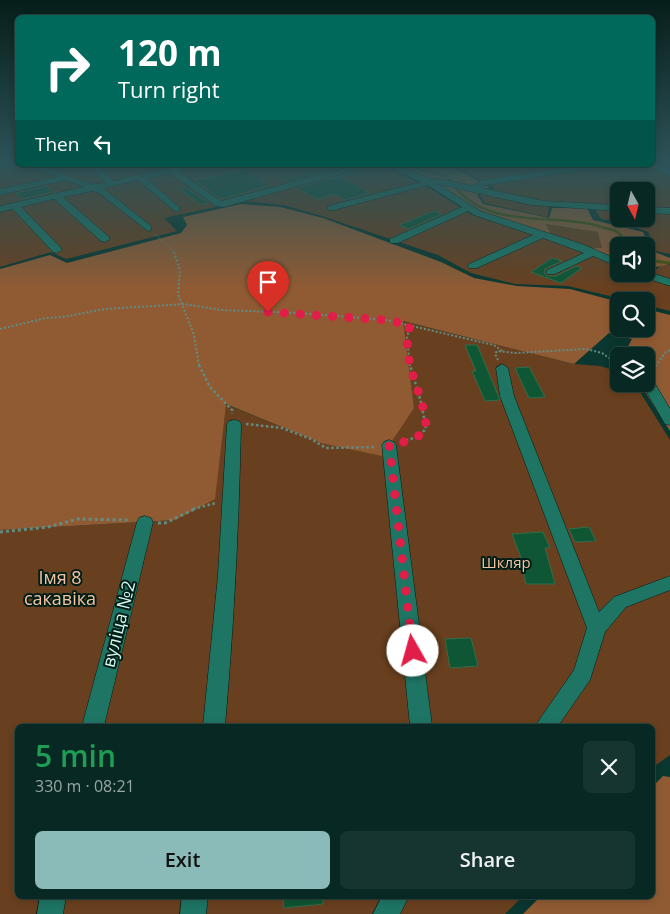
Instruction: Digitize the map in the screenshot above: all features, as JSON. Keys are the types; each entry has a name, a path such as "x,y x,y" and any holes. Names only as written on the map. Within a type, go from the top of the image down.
{"street":[{"path":"0,209 20,205"},
{"path":"66,205 104,239"},
{"path":"119,205 148,228"},
{"path":"171,205 176,209"},
{"path":"331,208 343,205"},
{"path":"463,205 510,226 543,234 610,260"},
{"path":"552,205 610,208"},
{"path":"14,206 57,250"},
{"path":"394,241 468,208"},
{"path":"655,210 670,211"},
{"path":"473,266 543,234"},
{"path":"551,272 592,253"},
{"path":"655,278 670,283"},
{"path":"502,368 508,396 525,445 596,628"},
{"path":"653,392 670,421"},
{"path":"214,724 224,627 234,424"},
{"path":"389,445 421,724"},
{"name":"вуліца №2","path":"94,724 145,522"},
{"path":"547,724 583,674 596,628 620,602 670,583"},
{"path":"50,914 52,899"},
{"path":"193,914 195,899"},
{"path":"386,914 395,899"}],"path":[{"path":"148,228 174,250 180,271 178,294 184,304 194,336 200,370 210,387 232,410 234,424 258,424 282,428 311,439 326,448 337,449 389,445 420,436 426,428 418,392 411,372 407,347 410,325"},
{"path":"0,329 37,320 105,309 184,304 221,310 386,320 494,345 502,351"},
{"path":"502,368 495,354 497,351 516,353 586,349 602,353 610,358"},
{"path":"655,367 666,352 670,350"},
{"path":"0,532 48,526 78,519 165,523 194,509 219,502 232,495"}],"green space":[{"path":"28,205 226,205 164,218 177,231 66,259 51,252 0,267 0,211"},
{"path":"280,205 455,205 470,214 548,239 546,223 599,232 602,248 583,247 610,261 610,282 655,282 655,271 661,265 670,265 670,311 655,307 655,292 610,292 610,296 568,286 515,284 471,273 438,255 322,216"},
{"path":"492,205 550,205 547,217"},
{"path":"565,205 610,205 610,207"},
{"path":"655,205 670,205 670,209 655,208"},
{"path":"595,209 610,210 610,220 601,219"},
{"path":"655,213 670,214 670,254 656,251 655,237 650,237 648,232 637,228 655,228"},
{"name":"Шкляр","path":"402,321 574,364 600,366 610,369 610,392 640,392 670,440 670,755 655,766 655,724 15,724 15,899 520,899 505,914 0,914 0,530 175,520 225,404 321,443 414,408"}],"shaded area":[{"path":"238,205 280,207 323,218 441,262 474,278 517,286 570,289 610,300 610,333 574,364 403,321 414,408 382,456 321,443 226,404 215,499 175,520 0,530 0,269 50,255 67,263 181,233 187,225 183,217"},
{"path":"469,205 486,205 549,218 552,208 587,208 593,220 610,224 610,228 626,228 643,232 645,237 610,237 610,256 583,247 602,248 598,232 546,224 551,235 491,216"},
{"path":"655,252 670,258 670,264 655,267"},
{"path":"655,311 670,315 670,431 645,392 655,392 655,347 628,347 632,339 624,337 655,337"},
{"path":"663,776 670,777 670,914 523,914 538,899 655,899 655,784"}],"building":[{"path":"434,211 442,214 409,229 399,225"},
{"path":"552,258 562,261 545,269 544,273 547,276 556,276 576,266 582,268 561,283 531,272"},
{"path":"465,345 477,345 500,400 485,401 472,371 476,371"},
{"path":"529,367 545,397 529,398 515,368"},
{"path":"589,527 596,541 575,542 569,529"},
{"path":"543,532 550,548 545,548 555,584 526,584 520,555 512,534"},
{"path":"471,638 478,666 450,668 445,639"},
{"path":"283,899 322,899 323,904 284,908"}],"waterway":[{"path":"478,205 504,215 583,223 602,227 614,230 622,237"},
{"path":"655,261 670,263"}],"route":[{"path":"268,312 386,320 410,325 407,347 412,377 426,421 426,428 420,436 389,445 413,651"}],"park label":[{"name":"Імя 8 сакавіка","path":"60,588"}]}
